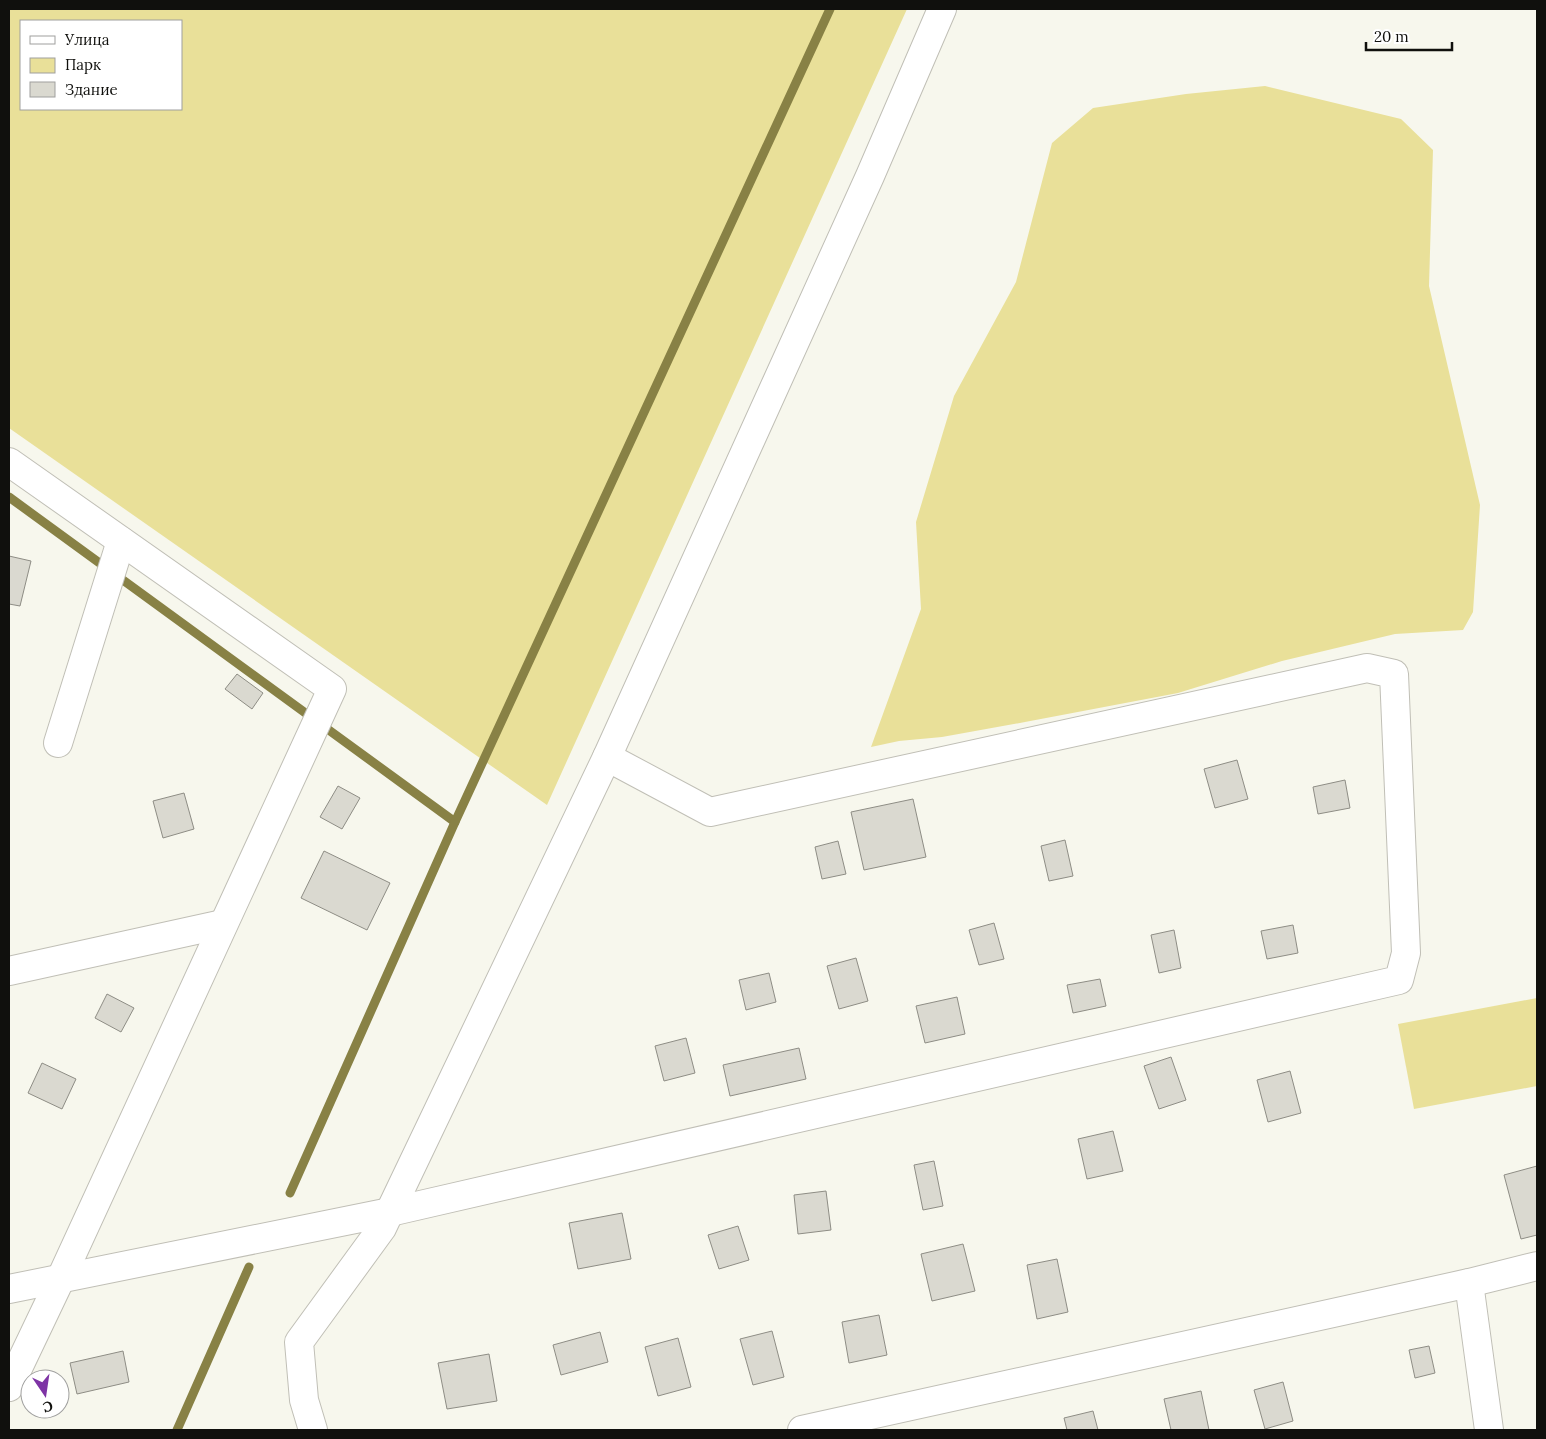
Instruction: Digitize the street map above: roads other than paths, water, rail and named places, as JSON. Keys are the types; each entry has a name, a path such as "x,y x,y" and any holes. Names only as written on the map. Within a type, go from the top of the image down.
{"street":[{"path":"313,1430 304,1400 299,1342 382,1228 390,1212 607,757 870,176 942,9"},
{"path":"9,462 332,689 61,1278 9,1386"},
{"path":"58,743 121,541"},
{"path":"9,1289 390,1212 1399,980 1406,953 1394,674 1366,668 710,812 607,757"},
{"path":"9,971 223,924"},
{"path":"802,1430 1469,1283 1537,1266"},
{"path":"1469,1283 1489,1430"}],"waterway":[{"path":"290,1193 455,822 830,9"},
{"path":"9,497 455,822"},
{"path":"177,1430 249,1267"}]}
